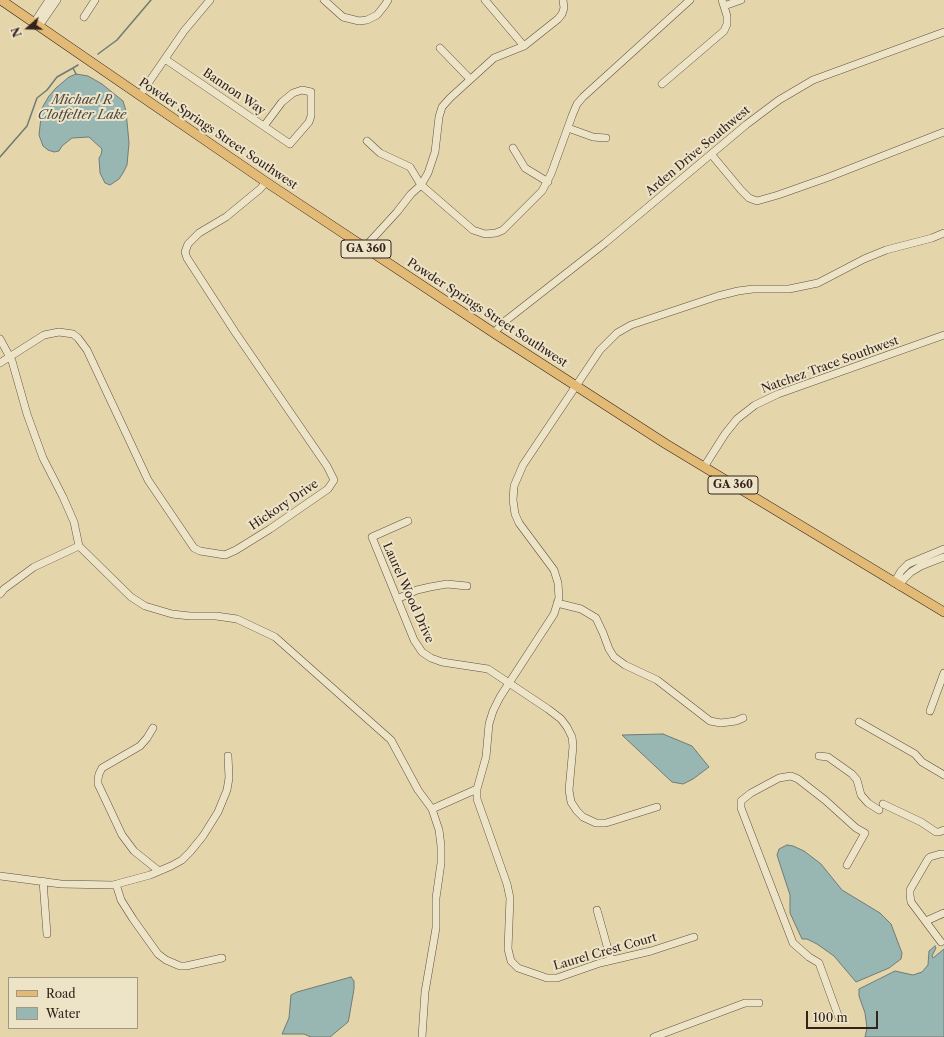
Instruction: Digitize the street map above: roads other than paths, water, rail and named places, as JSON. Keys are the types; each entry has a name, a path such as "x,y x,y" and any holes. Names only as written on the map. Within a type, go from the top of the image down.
{"main road":[{"name":"Powder Springs Street Southwest","path":"1,0 266,182 494,333 704,467 944,612"}],"street":[{"path":"36,24 49,0"},
{"path":"36,24 57,0"},
{"path":"84,17 95,0"},
{"path":"140,95 184,31 210,0"},
{"path":"324,0 342,17 359,21 368,20 377,15 382,11 388,0"},
{"path":"485,0 524,46"},
{"path":"364,248 421,184 428,173 434,160 441,111 450,98 494,58 524,46 562,14 564,0"},
{"path":"366,141 380,153 410,167 421,184 473,230 480,233 491,234 502,230 538,196 548,182 574,110 583,97 690,0"},
{"path":"662,84 724,32 728,16 723,3 741,0"},
{"name":"Arden Drive Southwest","path":"494,333 504,322 605,243 746,124 779,100 813,80 944,32"},
{"path":"440,48 470,79"},
{"name":"Bannon Way","path":"165,59 290,144 309,122 311,116 311,92 302,90 293,93 282,102 264,126"},
{"path":"568,128 593,137 606,138"},
{"path":"711,154 741,190 749,198 757,201 829,177 944,132"},
{"path":"513,148 525,168 548,182"},
{"name":"Hickory Drive","path":"0,363 44,335 51,333 73,334 87,350 148,480 194,548 200,551 225,555 270,529 328,489 334,480 327,466 234,332 187,258 185,252 188,244 199,233 226,217 260,189 266,182"},
{"path":"432,809 477,789 486,757 489,724 496,704 554,614 559,598 558,583 554,570 519,523 515,514 513,500 514,486 523,465 600,350 617,333 631,325 718,296 738,291 753,289 789,289 818,283 864,258 944,233"},
{"name":"Natchez Trace Southwest","path":"704,467 725,434 737,419 755,405 778,394 944,335"},
{"path":"0,339 10,357 27,414 43,458 74,522 79,546 131,597 145,606 172,614 216,616 237,619 275,638 391,740 418,790 432,809 439,830 441,846 441,863 436,898 436,928 425,992 422,1037"},
{"name":"Laurel Wood Drive","path":"408,521 372,537 414,640 422,652 431,658 442,662 488,669 561,719 572,737 574,746 569,790 571,802 576,811 583,817 596,823 606,823 657,807"},
{"path":"0,594 4,589 34,567 79,546"},
{"path":"896,584 901,571 908,564 944,549"},
{"path":"896,584 921,566 944,557"},
{"path":"397,599 417,590 430,587 447,584 467,586"},
{"path":"557,603 581,609 596,618 614,657 625,665 657,680 710,721 721,723 736,721 743,718"},
{"path":"930,711 944,673"},
{"path":"859,722 915,754 922,762 944,775"},
{"path":"153,728 140,746 102,768 99,774 98,784 122,835 134,851 160,871"},
{"path":"0,876 43,882 98,886 116,884 160,871 182,860 203,836 218,812 228,790 228,756"},
{"path":"819,756 828,757 852,774 857,780 861,795 868,803 879,810"},
{"path":"839,1018 819,963 793,943 742,808 741,801 771,781 786,776 791,776 804,783 856,828 865,833 847,865"},
{"name":"Laurel Crest Court","path":"477,789 477,799 507,884 510,898 508,949 511,961 518,968 547,978 557,978 611,960 650,951 694,937"},
{"path":"883,804 921,822 936,832 944,830"},
{"path":"941,942 912,902 910,890 928,859 944,854"},
{"path":"43,882 47,934"},
{"path":"116,884 121,900 133,919 158,954 166,960 180,966 186,966 222,958"},
{"path":"597,910 611,960"},
{"path":"926,921 944,913"},
{"path":"654,1037 745,1003 759,1003"}],"water":[{"name":"Michael R Clotfelter Lake","path":"76,74 88,76 102,84 123,101 126,111 129,143 127,165 119,179 110,185 105,183 100,173 99,158 102,149 89,137 72,138 62,146 59,151 54,152 43,146 39,135 42,108 49,96 69,77"},
{"path":"663,734 692,746 709,767 693,779 683,784 672,782 622,735"},
{"path":"787,845 804,851 821,864 842,890 880,913 891,924 902,953 901,959 889,968 856,982 834,956 817,944 807,939 802,939 790,913 790,895 777,855 779,849"},
{"path":"935,946 936,948 932,956 933,958 944,949 944,1037 865,1037 867,1028 865,1013 859,996 859,989 895,971 913,975 922,972 928,965 929,951"},
{"path":"351,977 354,981 354,989 348,1022 330,1037 311,1037 304,1034 282,1034 289,1018 291,995"}],"waterway":[{"path":"98,54 117,40 151,0"},
{"path":"76,74 73,68 78,65"},
{"path":"0,157 27,126 37,98 47,90 57,77 73,68"}]}
